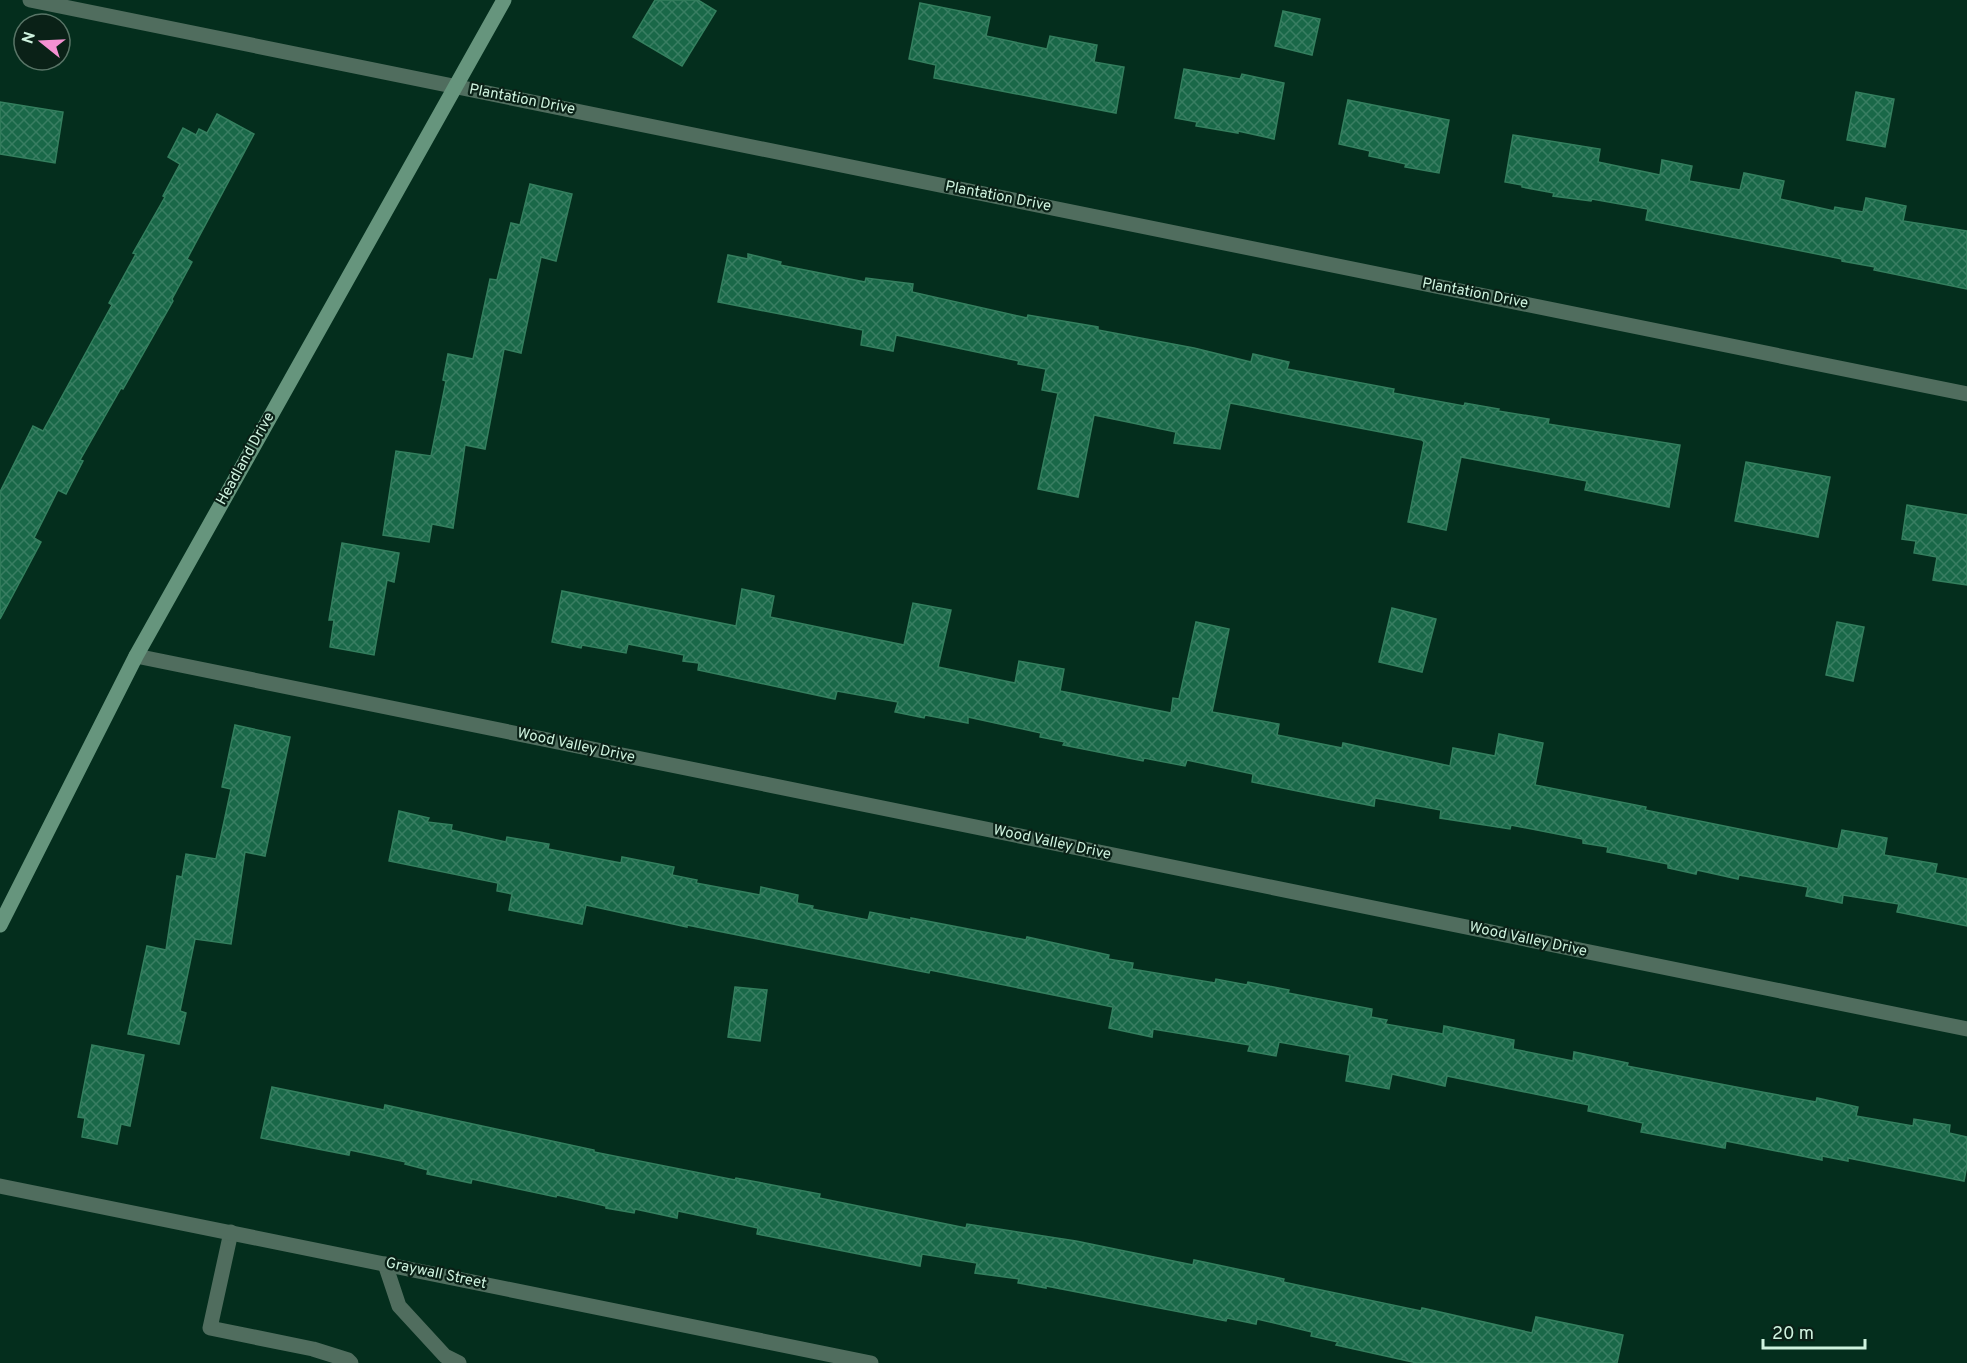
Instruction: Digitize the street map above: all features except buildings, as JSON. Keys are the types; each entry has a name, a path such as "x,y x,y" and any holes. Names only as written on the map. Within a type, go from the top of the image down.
{"main road":[{"name":"Headland Drive","path":"0,925 136,656 504,0"}],"street":[{"name":"Plantation Drive","path":"30,0 1967,394"},
{"name":"Wood Valley Drive","path":"136,656 1967,1029"},
{"name":"Graywall Street","path":"0,1185 871,1363"},
{"path":"231,1232 210,1328 313,1349 351,1363"},
{"path":"385,1264 399,1306 445,1356 459,1363"}]}
